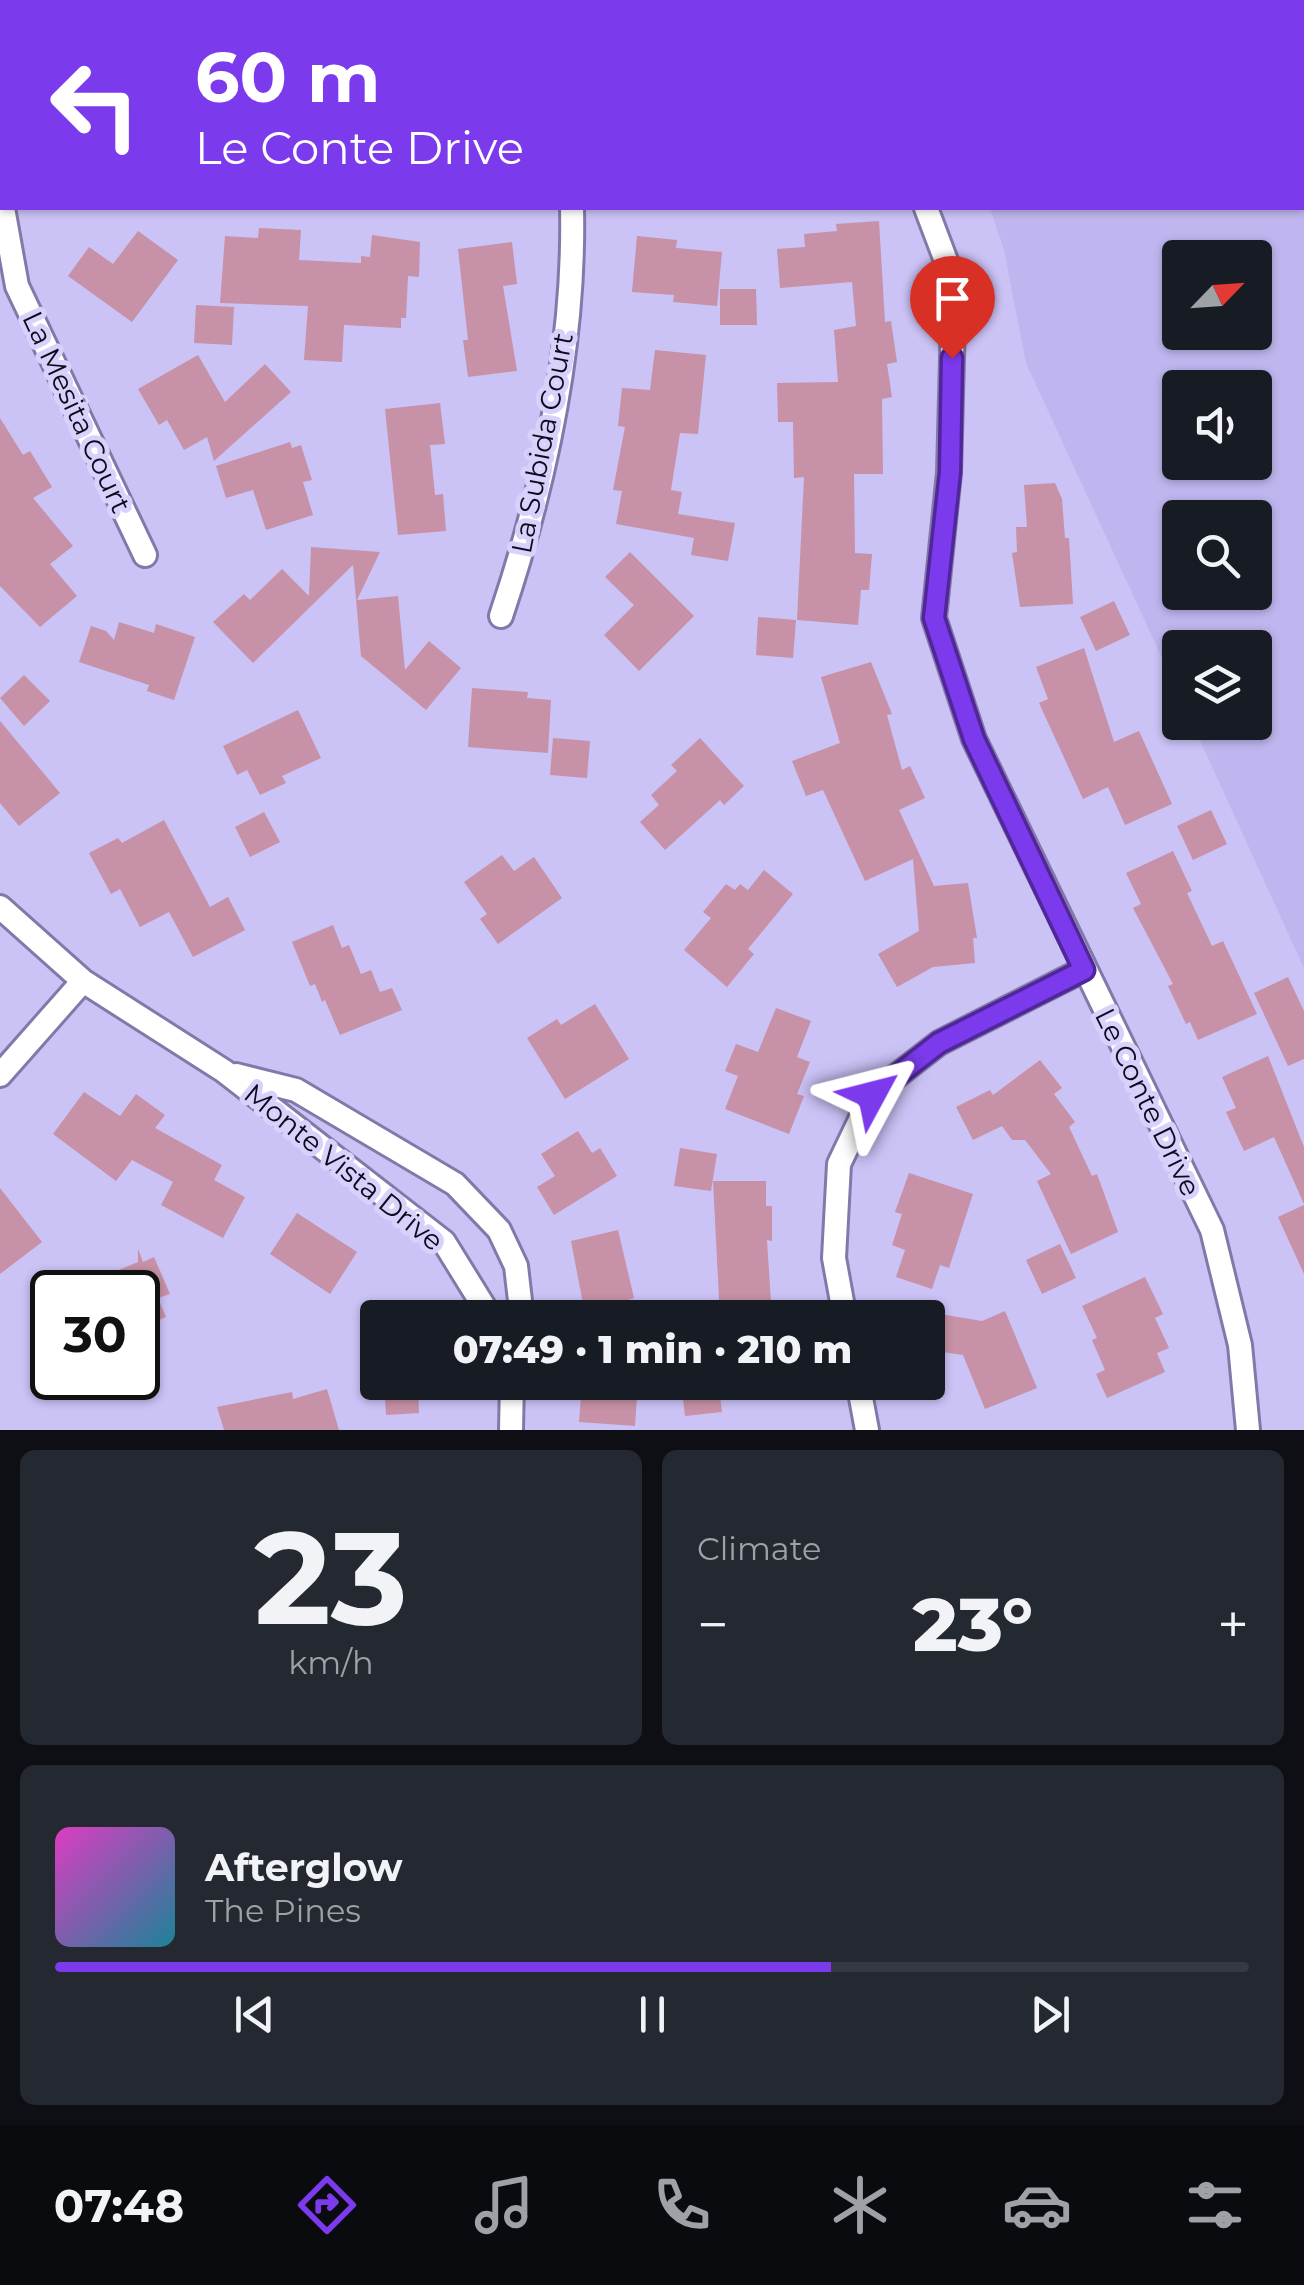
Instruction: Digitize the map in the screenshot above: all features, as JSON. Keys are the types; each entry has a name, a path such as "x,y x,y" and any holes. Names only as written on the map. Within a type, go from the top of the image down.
{"street":[{"name":"La Mesita Court","path":"4,210 17,286 145,556"},
{"name":"La Subida Court","path":"501,616 531,522 562,368 572,210"},
{"name":"Le Conte Drive","path":"927,210 954,282 950,472 934,618 974,739 1212,1230 1240,1345 1248,1430"},
{"name":"Monte Vista Drive","path":"0,907 83,982 224,1072 444,1242 480,1300"},
{"path":"842,1300 834,1258 839,1164 872,1095 939,1043 1084,970"},
{"path":"0,1076 83,982"},
{"name":"Monte Vista Drive","path":"224,1072 296,1090 455,1184 499,1230 516,1266 520,1300"},
{"path":"511,1430 512,1400"},
{"path":"861,1400 867,1430"}],"shaded area":[{"path":"991,210 1304,210 1304,968 1200,740 1272,740 1272,630 1162,630 1162,658 1026,363 1004,250"}],"building":[{"path":"879,221 885,322 891,321 897,362 887,364 892,397 882,399 883,474 854,474 855,553 872,554 869,590 861,590 858,625 797,620 804,477 794,478 793,422 778,422 777,383 838,382 834,330 856,326 852,282 780,288 777,249 805,247 804,234 837,231 836,224"},
{"path":"259,228 301,230 299,260 361,263 361,256 370,257 372,235 420,242 419,277 408,276 406,318 401,318 401,328 344,325 342,362 304,360 308,306 220,303 225,236 258,238"},
{"path":"138,231 178,260 132,322 68,276 89,247 113,264"},
{"path":"637,236 677,240 676,248 722,252 717,306 673,302 674,295 632,292"},
{"path":"512,242 517,284 503,286 517,371 468,377 458,249"},
{"path":"720,289 756,289 757,325 720,325"},
{"path":"196,305 234,307 232,345 194,343"},
{"path":"655,350 706,355 698,434 680,433 671,490 682,492 678,514 735,523 728,561 691,555 694,538 616,524 622,491 613,490 625,427 618,426 622,388 650,390"},
{"path":"198,355 225,402 265,364 291,392 214,461 207,437 184,450 167,420 159,425 138,389"},
{"path":"440,403 445,444 430,445 435,495 443,494 446,531 398,535 385,409"},
{"path":"0,418 23,455 30,451 52,487 33,498 73,546 50,564 77,596 40,627 0,586"},
{"path":"290,442 292,448 301,445 312,480 303,482 313,515 266,530 253,490 226,498 216,466"},
{"path":"1055,483 1062,499 1065,538 1069,538 1073,604 1020,607 1012,553 1017,552 1016,527 1027,527 1024,485"},
{"path":"311,547 380,552 357,600 398,596 405,670 429,641 461,668 426,710 361,656 353,565 253,663 213,622 244,594 250,600 282,569 309,596"},
{"path":"630,552 694,616 639,671 604,635 634,605 605,577"},
{"path":"1114,601 1130,635 1096,651 1080,617"},
{"path":"758,617 796,620 793,658 756,655"},
{"path":"119,622 154,633 156,624 195,637 174,700 147,691 149,685 79,662 91,626 106,631 114,640"},
{"path":"1084,648 1114,742 1139,731 1172,804 1125,825 1108,787 1083,799 1039,703 1048,699 1036,667"},
{"path":"871,662 892,714 887,715 902,770 910,766 925,798 899,810 934,886 968,883 977,938 973,938 975,963 933,967 897,987 878,954 919,931 913,859 865,881 823,790 806,796 792,761 840,743 821,677"},
{"path":"24,675 50,701 24,726 0,698"},
{"path":"472,688 528,692 527,698 551,700 548,753 468,747"},
{"path":"298,710 321,758 282,776 286,783 260,795 247,770 237,775 223,746"},
{"path":"0,721 60,793 19,826 0,803"},
{"path":"553,738 590,741 587,778 550,775"},
{"path":"700,738 744,786 724,805 720,800 665,850 640,822 659,805 651,795 677,771 671,765"},
{"path":"1211,810 1227,844 1193,860 1177,826"},
{"path":"264,812 280,842 250,857 235,827"},
{"path":"164,820 210,907 228,897 245,930 193,957 169,912 140,927 120,889 111,894 89,853 118,838 122,843"},
{"path":"1173,851 1212,946 1223,941 1257,1014 1198,1040 1190,1022 1186,1024 1168,986 1173,984 1133,908 1141,904 1126,873"},
{"path":"502,855 514,871 534,857 562,898 498,944 480,919 487,914 464,882"},
{"path":"764,870 793,894 748,949 754,954 727,987 684,950 711,918 703,912 726,884 735,890 740,884 748,890"},
{"path":"333,925 342,948 349,945 361,974 371,970 380,992 392,988 402,1010 340,1035 325,1000 322,1002 315,984 310,986 292,942"},
{"path":"1288,977 1304,1011 1304,1059 1288,1066 1254,993"},
{"path":"595,1004 629,1059 565,1099 527,1038 557,1019 561,1025"},
{"path":"776,1008 811,1021 797,1057 810,1062 797,1094 804,1096 789,1134 725,1109 738,1076 725,1071 736,1044 758,1052"},
{"path":"1268,1056 1304,1147 1304,1204 1274,1137 1244,1151 1226,1112 1236,1108 1222,1077"},
{"path":"1040,1060 1062,1088 1054,1094 1075,1122 1069,1127 1092,1176 1097,1174 1118,1232 1071,1254 1037,1181 1051,1174 1025,1140 1012,1140 1002,1126 973,1140 956,1107 990,1090 993,1095"},
{"path":"84,1092 120,1116 136,1094 165,1115 155,1128 222,1165 214,1180 245,1197 223,1238 161,1205 173,1182 132,1160 116,1181 53,1134"},
{"path":"578,1131 592,1153 600,1148 617,1176 554,1215 537,1187 555,1176 541,1154"},
{"path":"680,1148 717,1154 711,1191 674,1186"},
{"path":"909,1173 973,1194 949,1268 940,1265 932,1289 896,1277 905,1250 892,1245 902,1214 895,1212"},
{"path":"713,1181 766,1181 766,1206 772,1206 772,1241 767,1240 771,1300 719,1300"},
{"path":"0,1188 42,1242 0,1274"},
{"path":"1304,1205 1304,1274 1278,1217"},
{"path":"297,1213 357,1252 330,1294 270,1254"},
{"path":"618,1230 634,1298 582,1300 571,1241"},
{"path":"1060,1244 1076,1278 1042,1294 1026,1260"},
{"path":"138,1249 143,1262 154,1257 160,1270 119,1270 138,1262"},
{"path":"160,1271 170,1294 160,1297"},
{"path":"1145,1277 1163,1314 1155,1318 1169,1348 1157,1353 1165,1372 1107,1398 1096,1374 1105,1370 1092,1340 1097,1338 1082,1306"},
{"path":"1005,1311 1037,1388 985,1409 963,1355 945,1352 945,1315 982,1321"},
{"path":"327,1389 339,1430 224,1430 217,1407 292,1392 293,1399"},
{"path":"385,1400 419,1400 419,1413 386,1415"},
{"path":"581,1400 637,1400 635,1426 579,1422"},
{"path":"683,1400 720,1400 722,1412 685,1416"}],"route":[{"path":"872,1095 939,1043 1084,970 974,739 934,618 950,472 952,358"}]}
